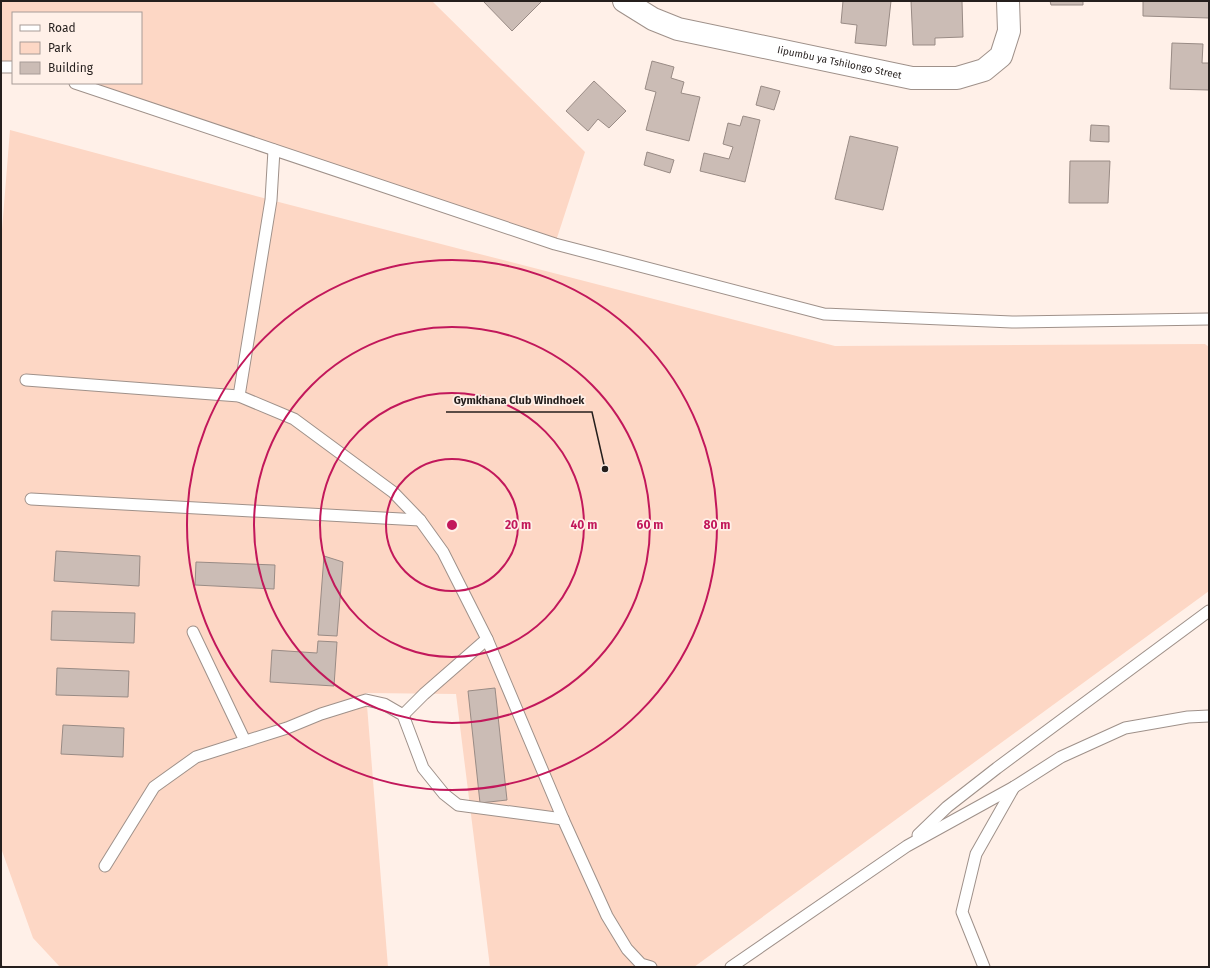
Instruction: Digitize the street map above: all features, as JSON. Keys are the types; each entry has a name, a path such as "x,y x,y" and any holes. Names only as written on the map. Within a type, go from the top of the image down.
{"street":[{"name":"Iipumbu ya Tshilongo Street","path":"624,1 653,19 678,29 912,78 957,78 984,70 1001,56 1009,31 1008,1"}],"lane":[{"path":"1,67 12,67"},
{"path":"78,84 555,244 824,314 1012,322 1209,319"},
{"path":"239,396 271,200 274,150"},
{"path":"26,380 239,396 294,419 393,492 420,520 443,552 487,639 563,818 607,916 627,949 641,964 651,967"},
{"path":"31,499 420,520"},
{"path":"907,846 947,806 1209,611"},
{"path":"193,632 245,741"},
{"path":"403,716 424,694 487,639"},
{"path":"105,866 154,787 196,757 287,728 321,714 366,700 384,704 403,716 424,768 444,794 458,805 563,818"},
{"path":"731,967 907,846 1014,787 1061,757 1125,728 1188,717 1209,716"},
{"path":"984,967 962,912 976,854 1014,787"}],"green space":[{"path":"1,1 432,1 585,152 555,244 78,84 142,84 142,12 12,12 12,67 1,67"},
{"path":"10,130 271,200 835,346 1205,344 1209,347 1209,591 694,967 490,967 456,694 366,693 388,967 60,967 33,938 1,848 1,242"}],"building":[{"path":"483,1 542,1 512,31"},
{"path":"843,1 891,1 886,46 855,43 857,25 841,23"},
{"path":"911,1 962,1 963,37 935,38 935,45 913,45"},
{"path":"1050,1 1083,1 1083,5 1051,5"},
{"path":"1143,1 1209,1 1209,18 1143,16"},
{"path":"1172,43 1203,44 1202,63 1209,63 1209,90 1170,89"},
{"path":"652,61 674,67 671,78 684,82 681,93 700,97 689,141 646,130 656,92 645,89"},
{"path":"594,81 626,111 609,128 598,119 588,131 566,111"},
{"path":"761,86 780,91 774,110 756,105"},
{"path":"743,116 760,120 745,182 700,171 704,153 729,159 733,147 723,144 728,123 740,126"},
{"path":"1091,125 1109,126 1109,142 1090,141"},
{"path":"850,136 898,147 883,210 835,199"},
{"path":"647,152 674,160 670,173 644,165"},
{"path":"1070,161 1110,161 1108,203 1069,203"},
{"path":"56,551 140,556 139,586 54,581"},
{"path":"324,556 343,562 337,636 318,635"},
{"path":"196,562 275,565 274,589 195,585"},
{"path":"52,611 135,613 134,643 51,640"},
{"path":"318,641 337,642 334,686 270,682 272,650 317,653"},
{"path":"57,668 129,671 128,697 56,695"},
{"path":"495,688 507,800 480,803 468,691"},
{"path":"63,725 124,728 123,757 61,754"}],"place":[{"name":"Gymkhana Club Windhoek","path":"605,469"}]}
